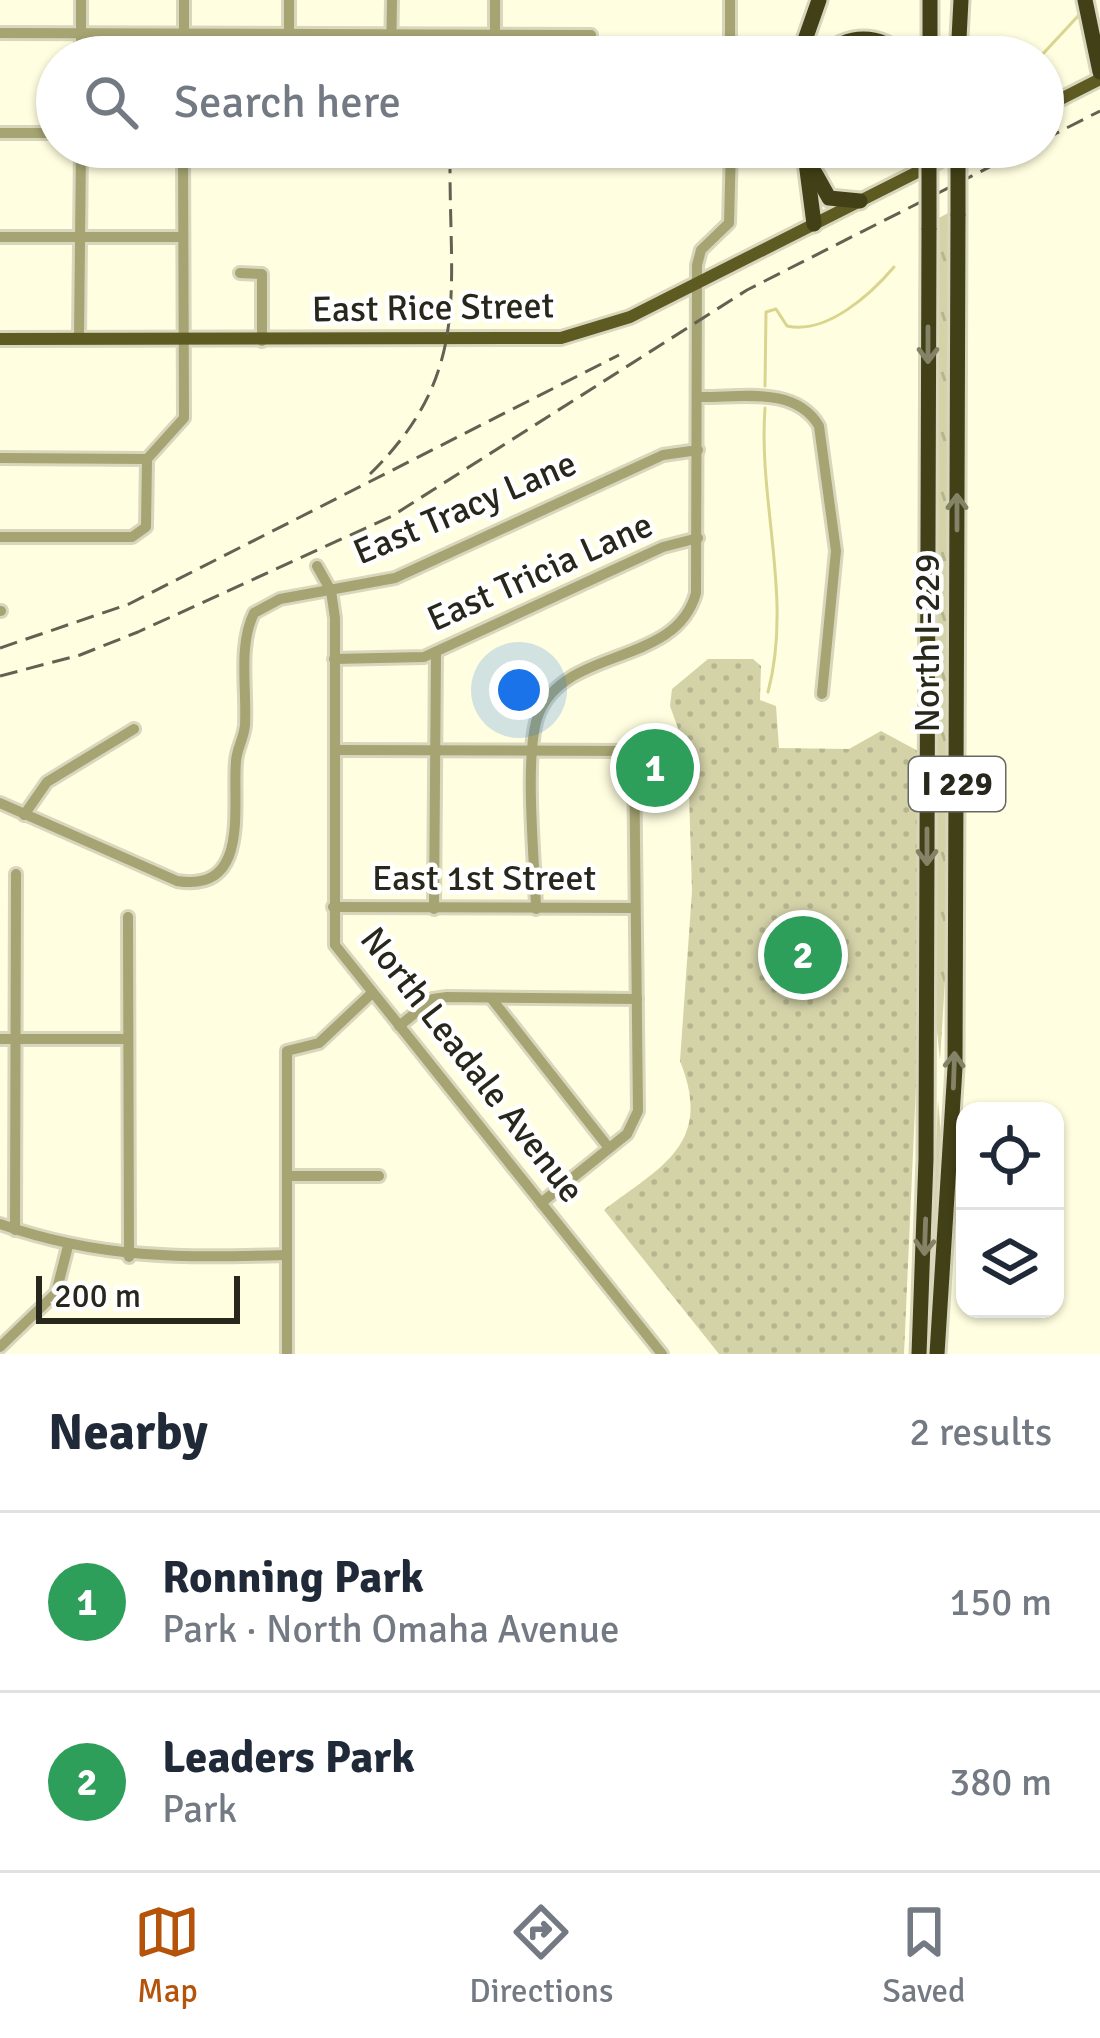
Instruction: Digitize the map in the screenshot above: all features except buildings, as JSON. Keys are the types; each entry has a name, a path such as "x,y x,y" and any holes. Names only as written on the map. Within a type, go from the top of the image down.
{"highway":[{"path":"806,36 819,0"},
{"path":"930,0 930,36"},
{"path":"958,36 959,0"},
{"path":"1089,0 1100,50"},
{"path":"1089,0 1100,76"},
{"path":"810,168 818,222"},
{"path":"813,168 829,198 860,201"},
{"name":"North I-229","path":"920,1354 927,1102 929,168"},
{"name":"North I-229","path":"938,1354 955,1068 961,168"},
{"path":"815,173 818,222"}],"main road":[{"path":"1064,96 1100,76"},
{"name":"East Rice Street","path":"0,339 561,338 614,324 923,168"}],"street":[{"path":"81,0 82,36"},
{"path":"184,0 184,36"},
{"path":"289,0 289,36"},
{"path":"392,0 392,34"},
{"path":"495,0 495,35"},
{"path":"730,0 730,36"},
{"path":"0,33 592,35"},
{"path":"0,134 36,134"},
{"path":"79,339 81,168"},
{"path":"0,537 140,534 148,516 147,459 183,422 183,168"},
{"path":"536,908 533,749 539,714 558,686 666,635 686,617 696,593 698,283 701,250 729,223 730,168"},
{"path":"0,236 184,237"},
{"path":"240,273 262,274 262,341"},
{"path":"698,397 787,399 809,412 819,427 836,551 822,694"},
{"name":"East Tracy Lane","path":"0,803 177,881 199,882 215,875 235,844 236,759 245,728 248,626 265,605 394,578 663,454 698,450"},
{"path":"0,458 147,459"},
{"name":"East Tricia Lane","path":"334,659 418,659 663,547 698,538"},
{"name":"North Leadale Avenue","path":"317,566 331,591 334,945 662,1354"},
{"path":"434,908 436,652"},
{"path":"24,815 47,782 134,729"},
{"path":"334,750 634,751 638,1111 627,1134 542,1203"},
{"path":"15,1230 16,874"},
{"name":"East 1st Street","path":"333,907 635,908"},
{"path":"128,917 129,1257"},
{"path":"287,1354 287,1055 290,1046 322,1041 372,993"},
{"path":"491,998 609,1148"},
{"path":"399,1025 433,999 637,999"},
{"path":"0,1039 128,1039"},
{"path":"287,1176 379,1176"},
{"path":"0,1225 68,1246 129,1257 286,1255"},
{"path":"1,1346 56,1293 68,1246"}],"green space":[{"path":"950,212 949,917 940,1060 934,1003 935,220"},
{"path":"708,659 753,659 761,666 760,700 776,706 779,748 849,749 881,731 918,751 919,1019 904,1354 719,1354 604,1210 676,1151 690,1114 680,1061 692,891 689,793 667,790 666,749 680,734 670,706 672,689"},
{"path":"938,1100 943,1158 935,1273 930,1273"}],"waterway":[{"path":"1060,36 1079,15"},
{"path":"765,386 766,312 776,309 787,326 818,324 847,310 894,267"},
{"path":"765,408 777,621 768,692"}],"railway":[{"path":"1064,129 1100,111"},
{"path":"0,676 80,655 138,632 392,516 747,290 988,168"},
{"path":"370,474 425,403 439,368 451,295 450,169"},
{"path":"0,648 129,604 619,355"}],"place":[{"name":"Ronning Park","path":"655,768"},
{"name":"Leaders Park","path":"803,955"}]}
